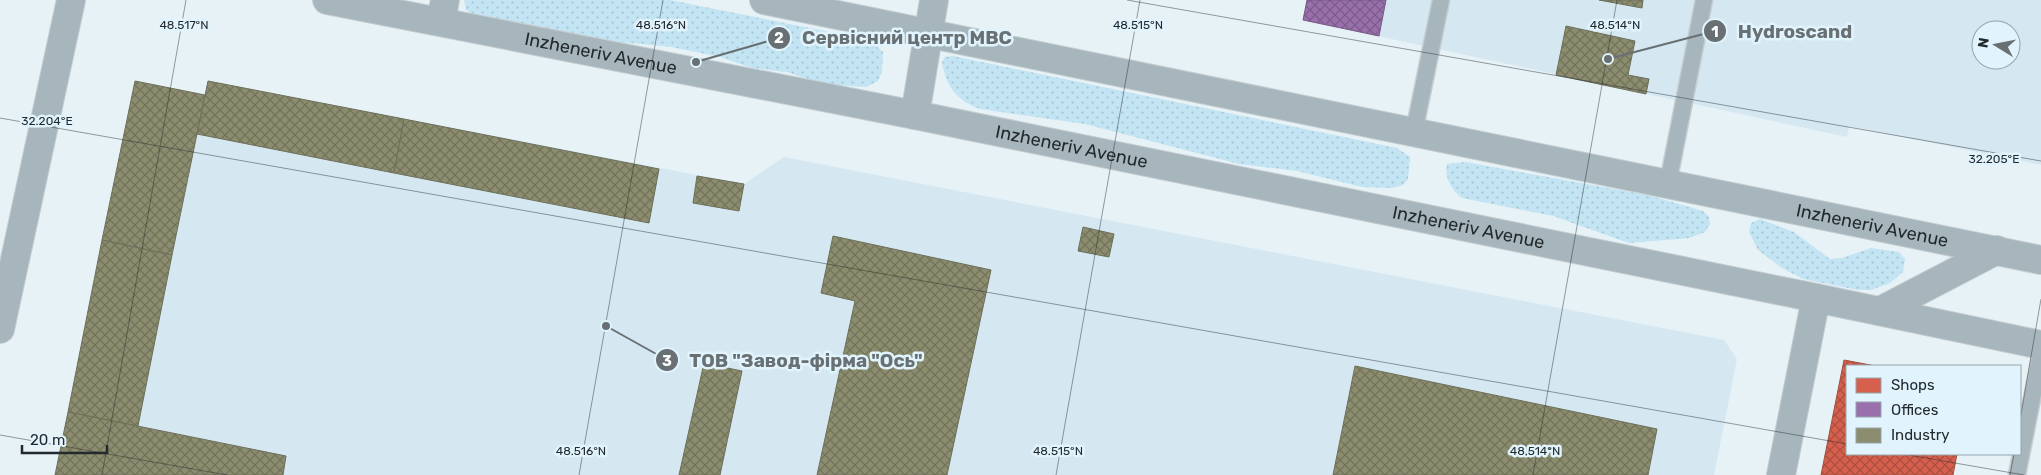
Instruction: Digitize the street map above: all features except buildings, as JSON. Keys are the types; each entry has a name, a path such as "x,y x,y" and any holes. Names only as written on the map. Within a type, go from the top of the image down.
{"street":[{"path":"0,330 70,0"},
{"name":"Inzheneriv Avenue","path":"327,0 443,11 914,115 2041,344"},
{"name":"Inzheneriv Avenue","path":"764,0 2041,260"},
{"path":"914,115 934,0"},
{"path":"1880,311 1997,250"},
{"path":"1781,475 1816,298"}],"lane":[{"path":"1414,132 1442,0"},
{"path":"1668,183 1704,0"},
{"path":"2021,455 2041,353"},
{"path":"2017,475 2021,455"}],"shaded area":[{"path":"464,0 670,0 870,40 883,52 882,72 878,81 866,87 821,84 787,72 752,68 720,57 671,47 579,38 476,16 466,10"},
{"path":"1307,0 2041,0 2041,165 1849,126 1847,137 1303,20"},
{"path":"953,56 1397,148 1410,157 1408,179 1403,185 1392,188 1362,187 1297,171 1239,164 1085,124 980,109 958,97 949,85 942,62 945,57"},
{"path":"135,81 205,95 208,81 744,184 784,157 1724,340 1737,359 1714,475 55,475"},
{"path":"1465,162 1648,195 1703,211 1709,217 1710,224 1705,232 1690,238 1629,243 1553,216 1462,198 1450,183 1446,169 1447,164"},
{"path":"1760,219 1794,232 1830,259 1842,258 1871,248 1899,252 1905,259 1903,272 1890,283 1871,290 1858,290 1803,279 1782,268 1758,250 1749,232 1751,223"}],"place":[{"name":"Hydroscand","path":"1608,59"},
{"name":"Сервісний центр МВС","path":"696,62"},
{"name":"ТОВ \"Завод-фірма \"Ось\"","path":"606,326"}]}
